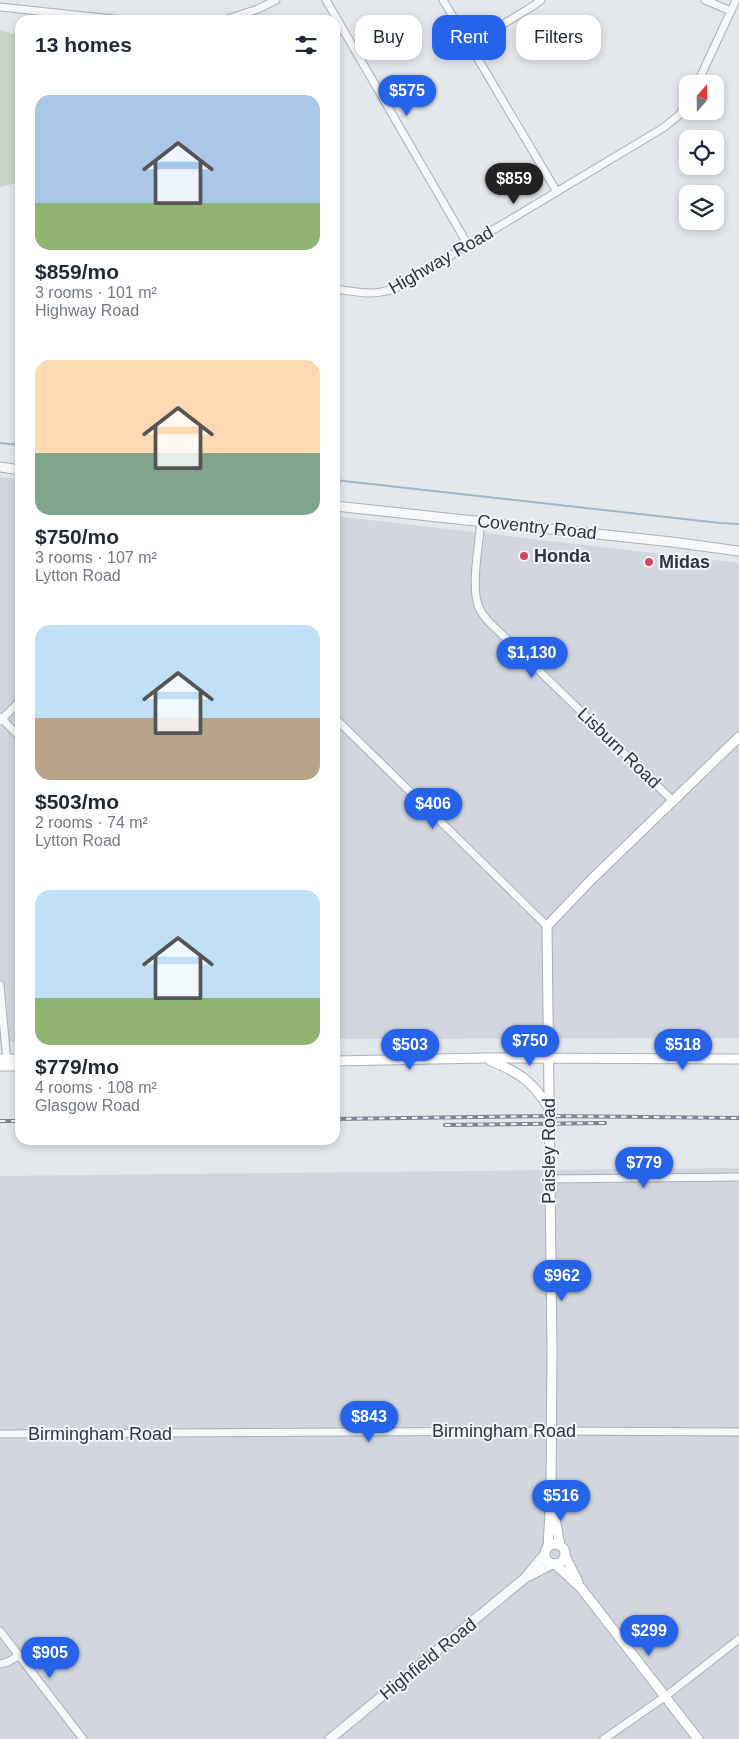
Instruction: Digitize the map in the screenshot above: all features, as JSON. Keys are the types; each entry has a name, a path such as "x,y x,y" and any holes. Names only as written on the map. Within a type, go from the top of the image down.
{"main road":[{"path":"547,926 596,875 739,737"},
{"name":"Paisley Road","path":"546,1551 551,1495 550,1108 547,926"},
{"path":"485,1058 521,1074 550,1108"},
{"path":"340,1061 485,1058 739,1059"},
{"name":"Paisley Road","path":"551,1495 560,1545"},
{"path":"581,1588 547,1560 546,1551 554,1544 564,1548 565,1556 581,1588 698,1739"},
{"path":"554,1564 561,1563 565,1556"}],"street":[{"path":"239,15 276,0"},
{"path":"326,0 335,15"},
{"path":"443,0 452,15"},
{"path":"506,22 541,0"},
{"path":"705,0 731,11"},
{"path":"700,75 736,0"},
{"path":"0,7 58,15"},
{"path":"340,24 468,245"},
{"path":"478,60 557,192"},
{"name":"Highway Road","path":"340,290 376,294 398,287 663,128 679,115"},
{"path":"0,467 15,469"},
{"name":"Coventry Road","path":"340,507 672,542 739,551"},
{"name":"Lisburn Road","path":"481,521 476,588 477,601 481,611 488,621 673,801"},
{"path":"15,706 1,719 15,732"},
{"path":"340,723 547,926"},
{"path":"0,985 3,1063"},
{"path":"550,1179 739,1177"},
{"name":"Birmingham Road","path":"0,1434 551,1431 739,1432"},
{"name":"Highfield Road","path":"330,1739 525,1578 546,1551"},
{"name":"Highfield Road","path":"525,1578 554,1564"},
{"path":"0,1632 83,1739"},
{"path":"604,1739 666,1696 739,1639"},
{"path":"0,1664 18,1656"}],"shaded area":[{"path":"0,477 15,478 15,1042 0,1042"},
{"path":"340,517 739,563 739,1038 340,1039"},
{"path":"739,1168 739,1739 0,1739 0,1176"}],"green space":[{"path":"0,30 15,34 15,183 0,187"}],"waterway":[{"path":"0,443 15,444"},
{"path":"340,481 739,524"}],"railway":[{"path":"340,1119 549,1116 739,1118"},
{"path":"0,1121 15,1121"},
{"path":"445,1125 605,1123"}],"place":[{"name":"Honda","path":"524,556"},
{"name":"Midas","path":"649,562"}]}
